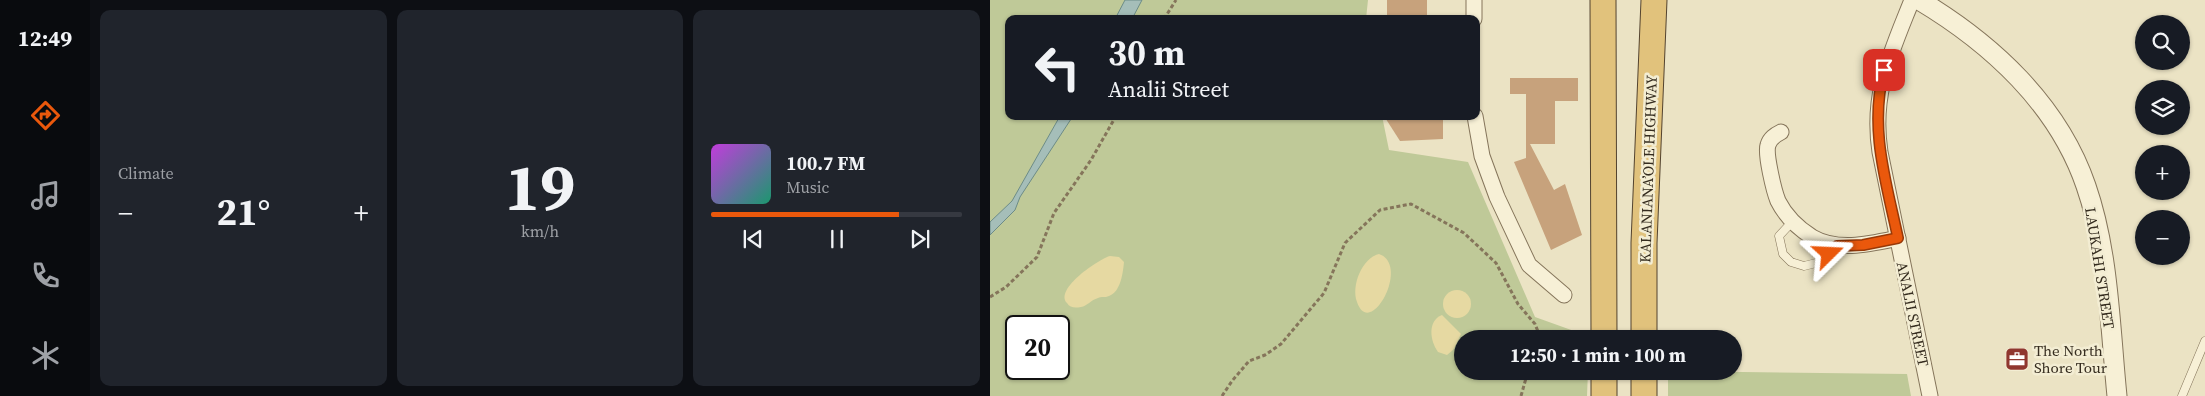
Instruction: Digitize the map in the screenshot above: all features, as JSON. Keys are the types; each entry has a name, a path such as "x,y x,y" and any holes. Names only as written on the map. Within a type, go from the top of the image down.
{"highway":[{"path":"1603,0 1604,330"},
{"name":"KALANIANA’OLE HIGHWAY","path":"1644,330 1644,243 1654,0"},
{"path":"1604,380 1604,396"},
{"path":"1644,380 1644,396"}],"street":[{"path":"1474,0 1474,15"},
{"name":"ANALII STREET","path":"1912,0 1884,70 1877,102 1878,144 1930,396"},
{"name":"LAUKAHI STREET","path":"1919,0 1957,23 2003,62 2036,97 2065,141 2086,185 2098,231 2117,396"},
{"path":"1476,120 1482,156 1504,212 1529,265 1564,295"},
{"path":"1781,132 1771,139 1767,151 1778,200 1792,222 1813,237 1837,246 1863,245 1898,238"}],"lane":[{"path":"1792,222 1779,236 1783,254 1791,262 1804,266 1820,262 1837,246"},
{"path":"2182,396 2205,341"}],"path":[{"path":"1167,15 1176,0"},
{"path":"990,297 1006,287 1037,257 1054,213 1091,160 1114,120"},
{"path":"1222,396 1232,381 1250,362 1281,344 1324,293 1345,243 1380,210 1411,204 1464,233 1496,263 1522,310 1535,324 1537,330"},
{"path":"1521,396 1525,380"}],"green space":[{"path":"990,0 1368,0 1366,15 1005,15 1005,120 1383,120 1389,150 1468,162 1535,317 1571,330 1454,330 1454,380 1588,380 1587,396 990,396"},
{"path":"1742,372 1907,374 1911,396 1668,396 1668,380 1742,380"}],"sand":[{"path":"1379,254 1388,261 1391,271 1390,284 1378,306 1370,312 1363,311 1357,302 1357,281 1363,267 1368,261"},
{"path":"1110,256 1119,257 1124,262 1121,281 1113,294 1099,297 1083,306 1070,306 1065,297 1072,283 1088,268"},
{"path":"1457,290 1467,294 1471,304 1467,314 1457,318 1447,314 1443,304 1447,294"},
{"path":"1442,315 1457,330 1454,330 1454,348 1447,355 1438,352 1433,342 1432,326 1437,318"}],"water":[{"path":"1125,0 1142,0 1134,15 1117,15"},
{"path":"1058,120 1070,120 1020,197 1015,210 990,235 990,222 1012,201"}],"building":[{"path":"1387,0 1427,0 1427,15 1387,15"},
{"path":"1510,78 1578,78 1578,101 1555,101 1555,144 1530,144 1554,190 1565,184 1582,235 1551,250 1514,162 1526,158 1526,94 1510,94"},
{"path":"1387,120 1443,120 1443,139 1400,141"}],"place":[{"name":"The North Shore Tour","path":"2017,359"}],"route":[{"path":"1829,254 1837,246 1863,245 1898,238 1877,135 1877,102 1884,70"}]}
